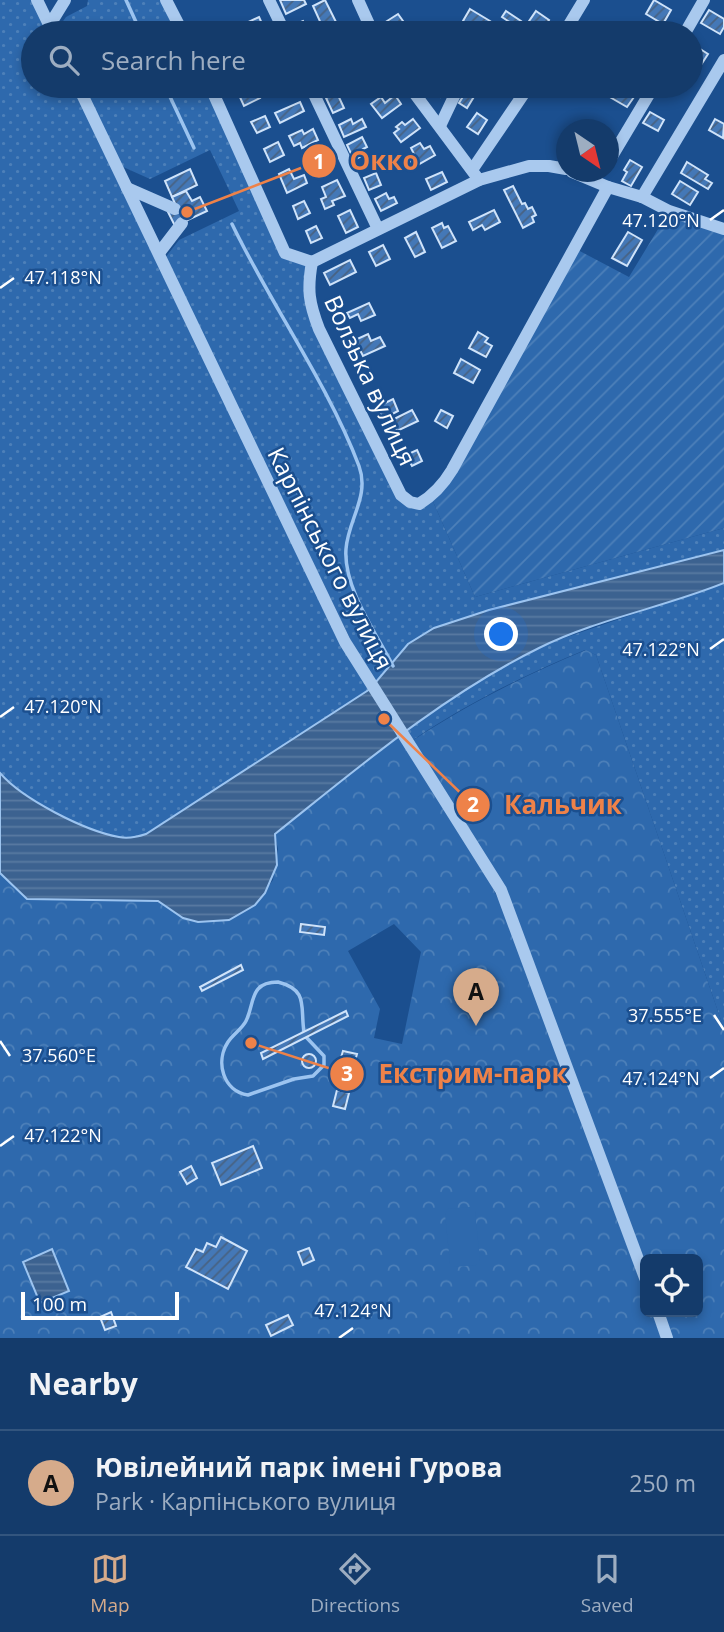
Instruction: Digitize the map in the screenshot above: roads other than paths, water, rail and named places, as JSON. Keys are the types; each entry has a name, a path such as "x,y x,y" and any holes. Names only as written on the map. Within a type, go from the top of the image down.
{"street":[{"path":"37,0 47,21"},
{"path":"55,21 65,0"},
{"path":"166,0 177,21"},
{"path":"270,0 280,21"},
{"path":"358,0 368,21"},
{"path":"571,21 584,0"},
{"path":"692,21 705,0"},
{"path":"703,95 724,60"},
{"name":"Карпінського вулиця","path":"84,98 340,630 367,678 491,871 509,907 640,1264"},
{"path":"215,98 285,253 312,262 475,175 529,166 556,167"},
{"path":"316,98 378,229"},
{"path":"418,98 475,175"},
{"path":"440,126 453,98"},
{"path":"475,175 522,98"},
{"path":"619,145 647,98"},
{"path":"642,197 701,98"},
{"name":"Волзька вулиця","path":"312,262 308,288 311,308 319,329 401,495 410,502 419,504 442,486 452,470 602,182"},
{"path":"608,182 669,211 724,229"},
{"path":"127,188 176,209"},
{"path":"159,253 182,223"},
{"path":"660,1317 667,1338"}],"waterway":[{"path":"126,0 136,21"},
{"path":"171,98 194,148"},
{"path":"232,224 331,404 359,466 362,488 348,538 346,564 355,594 393,666"},
{"path":"304,1032 301,1001 295,990 278,982 262,986 255,995 246,1021 224,1050 222,1067 227,1082 232,1088 248,1095 294,1079 313,1076 324,1065 324,1056 306,1037"}],"place":[{"name":"Окко","path":"187,212"},
{"name":"Кальчик","path":"384,719"},
{"name":"Ювілейний парк імені Гурова","path":"476,1026"},
{"name":"Екстрим-парк","path":"251,1043"}]}
